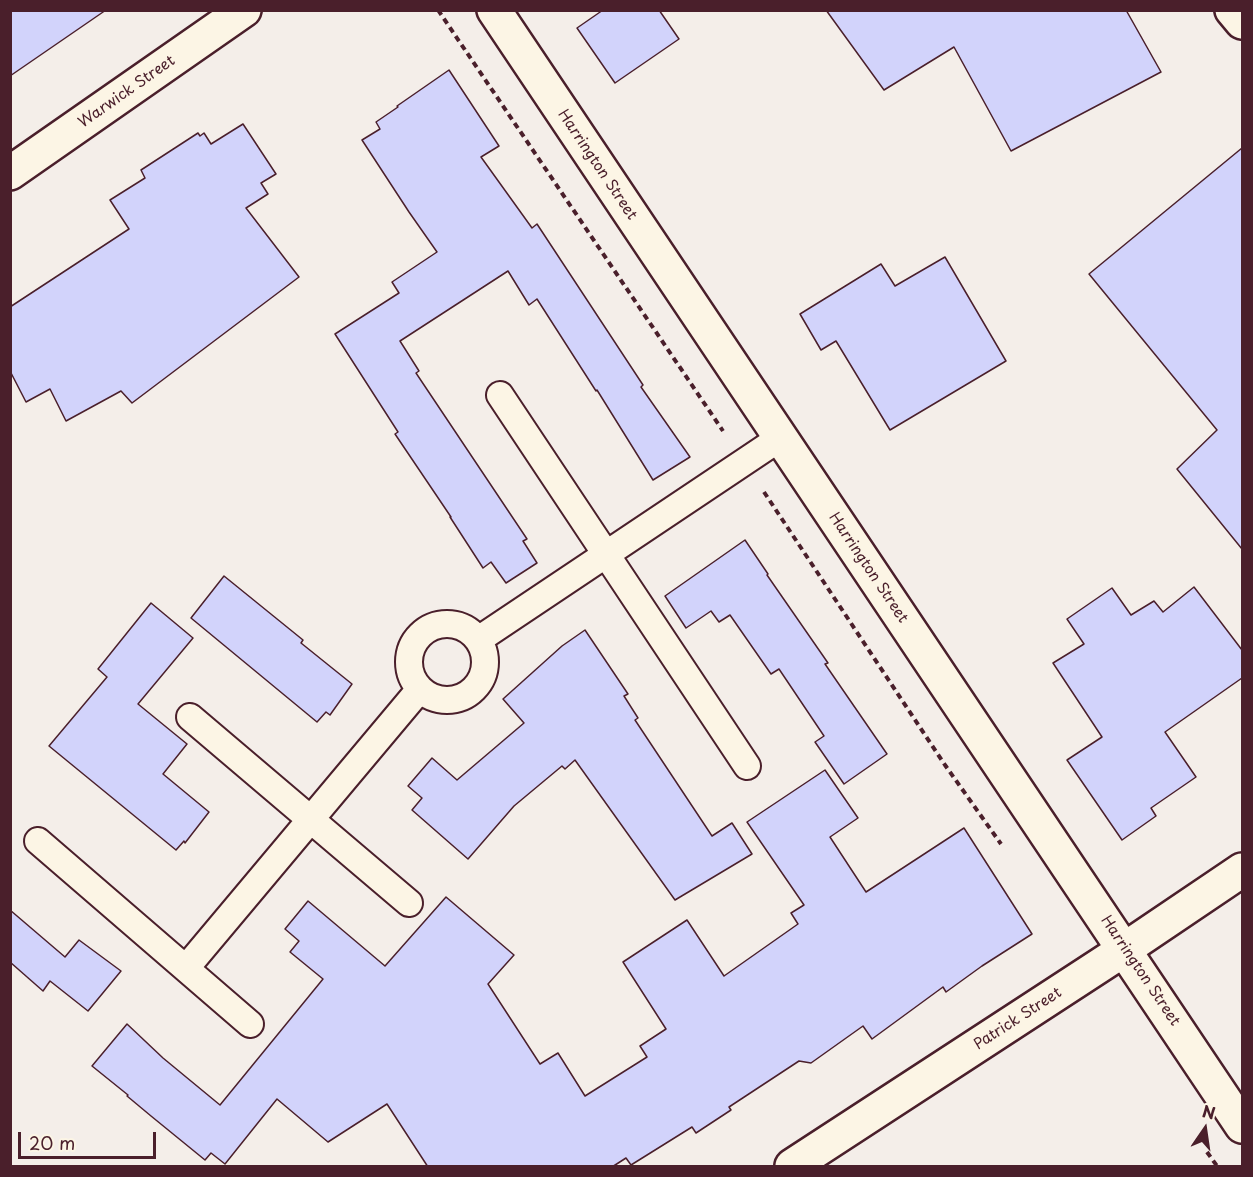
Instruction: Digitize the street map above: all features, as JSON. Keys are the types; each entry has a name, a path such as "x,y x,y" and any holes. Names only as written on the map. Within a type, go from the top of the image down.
{"main road":[{"name":"Warwick Street","path":"10,174 244,10"},
{"name":"Harrington Street","path":"494,10 1242,1126"},
{"path":"1232,10 1242,22"},
{"name":"Patrick Street","path":"792,1167 1242,870"}],"lane":[{"path":"500,395 747,766"},
{"path":"478,640 780,438"},
{"path":"445,624 469,631 478,640 485,664 476,686 466,694 454,699 430,696 420,689 409,667 409,654 414,642 422,633 433,626 445,624"},
{"path":"186,968 420,689"},
{"path":"190,717 409,903"},
{"path":"38,841 250,1024"}],"path":[{"path":"438,10 744,462 945,765 1005,849"}],"building":[{"path":"10,10 106,10 10,76"},
{"path":"603,10 659,10 679,39 615,83 577,28"},
{"path":"826,10 1126,10 1161,72 1011,151 954,47 884,90"},
{"path":"449,70 499,146 481,157 532,228 537,224 643,385 641,387 690,457 653,480 537,299 529,305 508,271 400,341 419,371 416,373 527,539 523,541 537,563 506,583 491,562 483,568 395,434 398,432 335,334 399,293 392,282 437,252 362,140 380,129 376,122"},
{"path":"243,124 276,174 261,183 268,194 246,208 299,277 132,403 121,391 66,421 50,389 26,402 10,371 10,307 129,229 110,200 145,178 141,170 198,133 200,136 204,133 211,144"},
{"path":"1242,148 1242,549 1177,469 1217,430 1089,274"},
{"path":"945,257 1006,361 890,430 836,341 821,350 800,314 881,264 895,286"},
{"path":"745,540 828,663 825,664 887,754 844,784 815,742 824,736 779,669 771,674 730,615 719,622 711,611 686,628 665,596"},
{"path":"224,576 303,640 301,643 352,684 330,715 326,712 317,722 191,618"},
{"path":"1194,587 1242,650 1242,678 1165,732 1196,777 1151,808 1156,816 1122,840 1067,760 1102,737 1053,663 1084,644 1067,619 1112,588 1131,615 1154,601 1163,612"},
{"path":"151,603 193,638 138,704 187,744 163,774 209,812 185,843 184,841 176,850 49,746 107,677 98,669"},
{"path":"585,630 628,694 624,696 638,718 635,720 712,836 732,823 752,854 675,900 575,760 565,769 562,766 514,806 468,859 412,810 422,798 408,786 432,758 457,780 524,723 503,699 562,646"},
{"path":"825,770 858,818 830,837 866,892 964,828 1032,934 946,992 943,987 872,1039 863,1026 811,1063 799,1061 729,1107 731,1110 696,1133 692,1127 631,1165 626,1158 612,1167 428,1167 387,1104 328,1142 277,1099 225,1164 211,1153 205,1160 92,1066 127,1024 163,1058 220,1105 323,979 290,952 299,941 285,929 308,901 385,966 446,897 514,955 488,984 540,1064 558,1053 585,1096 647,1057 640,1046 666,1029 623,962 687,920 724,976 798,924 791,913 804,905 747,822"},
{"path":"10,910 65,957 79,940 121,971 88,1011 50,981 43,991 10,962"}]}
